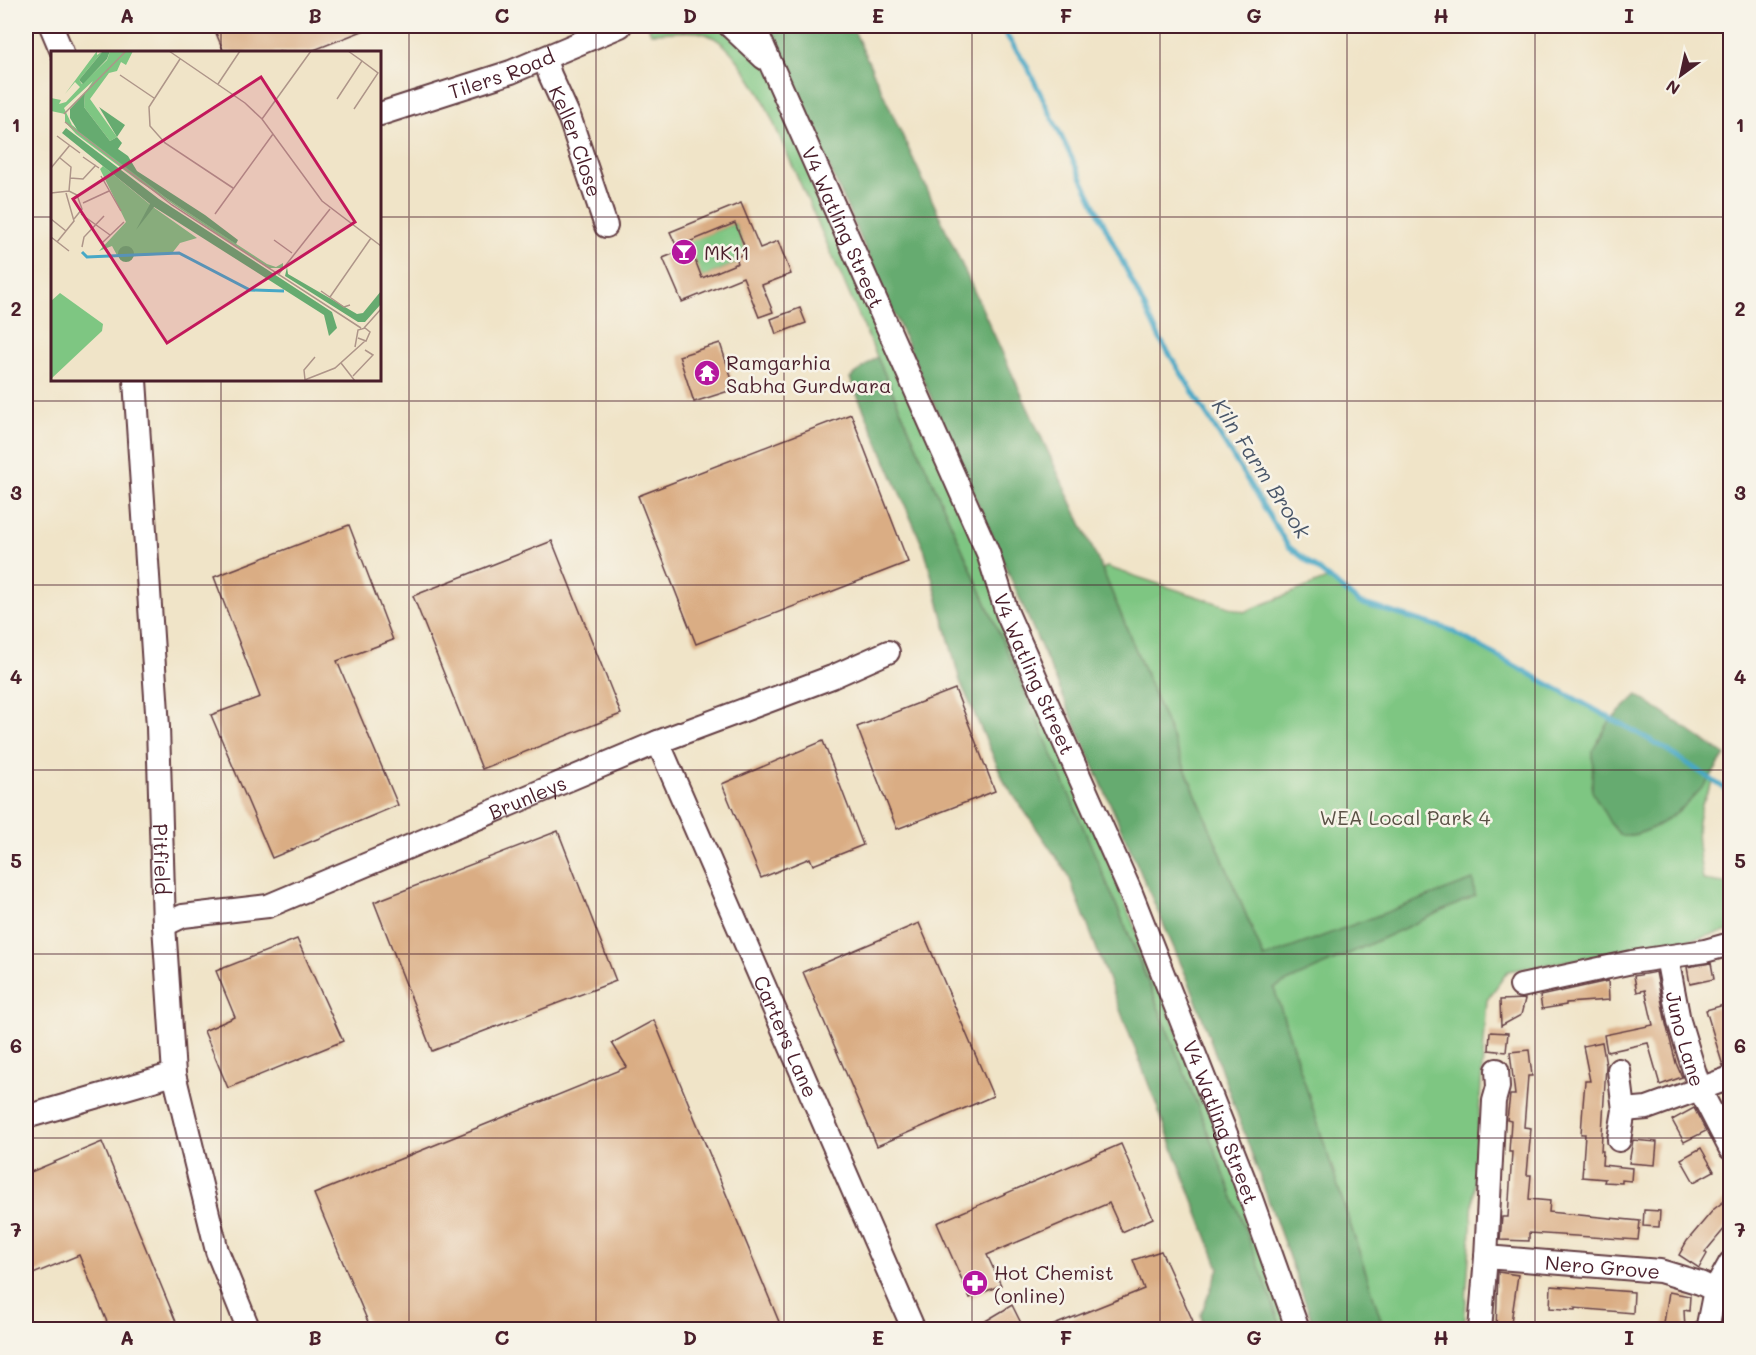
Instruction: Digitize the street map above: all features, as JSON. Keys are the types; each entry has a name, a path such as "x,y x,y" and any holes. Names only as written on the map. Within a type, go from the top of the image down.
{"street":[{"path":"51,26 62,51"},
{"name":"Tilers Road","path":"381,114 473,85 545,59 620,26"},
{"path":"730,26 771,65"},
{"name":"V4 Watling Street","path":"754,26 988,552 1007,613 1131,893 1245,1182 1298,1329"},
{"name":"Keller Close","path":"545,59 570,119 606,226"},
{"name":"Pitfield","path":"135,381 158,727 164,925 174,1074 217,1251 249,1329"},
{"name":"Brunleys","path":"164,925 183,916 268,906 658,742 832,677 888,652"},
{"name":"Carters Lane","path":"658,742 914,1329"},
{"path":"1521,986 1731,944"},
{"name":"Juno Lane","path":"1667,957 1679,1021 1700,1090 1731,1148"},
{"path":"1480,1329 1494,1101 1498,1087 1497,1070"},
{"path":"1619,1070 1624,1110 1619,1140"},
{"path":"26,1117 174,1074"},
{"path":"1624,1110 1647,1108 1731,1077"},
{"name":"Nero Grove","path":"1486,1257 1660,1271 1715,1290"},
{"path":"1707,1329 1715,1290 1731,1263"}],"green space":[{"path":"648,26 730,26 772,65 1007,613 1298,1329 1282,1329 1140,960 987,605 762,97 736,57 719,41 698,32 651,33"},
{"path":"767,26 852,26 1102,569 1264,958 1473,880 1475,896 1274,988 1384,1329 1315,1329 1192,989"},
{"path":"735,223 747,253 736,257 738,263 702,278 687,242"},
{"path":"877,357 1037,719 1139,961 1189,1083 1282,1329 1203,1329 1201,1314 1219,1268 1068,874 1005,783 960,681 925,551 850,378"},
{"name":"WEA Local Park 4","path":"1107,567 1244,612 1329,578 1360,603 1448,629 1661,746 1714,781 1701,806 1697,829 1698,841 1703,880 1730,884 1730,931 1674,943 1508,971 1487,1000 1464,1329 1384,1329 1264,958 1102,569"},
{"path":"1637,695 1725,755 1704,786 1664,822 1642,832 1620,835 1610,823 1592,791 1593,750 1609,722"},
{"path":"1730,1297 1730,1329 1722,1329 1722,1328"}],"building":[{"path":"213,26 375,26 312,51 224,51"},
{"name":"MK11","path":"741,203 760,248 778,241 791,274 762,285 773,312 759,317 743,277 682,302 663,258 690,247 702,278 738,263 736,257 747,253 735,223 677,247 670,232"},
{"name":"Ramgarhia Sabha Gurdwara","path":"800,308 806,323 776,334 771,319"},
{"name":"Ramgarhia Sabha Gurdwara","path":"720,343 735,389 694,402 679,356"},
{"path":"851,414 908,562 696,644 638,496"},
{"path":"349,525 393,640 337,661 398,805 272,858 211,715 260,697 214,577"},
{"path":"552,541 621,714 482,769 413,596"},
{"path":"955,689 995,791 897,829 857,727"},
{"path":"823,741 863,845 813,865 810,858 761,878 722,784"},
{"path":"558,831 616,981 432,1051 374,902"},
{"path":"919,923 993,1096 877,1146 803,972"},
{"path":"297,939 343,1041 228,1088 204,1031 235,1017 216,971"},
{"path":"1711,963 1714,979 1690,984 1687,967"},
{"path":"1656,972 1666,1024 1682,1077 1660,1085 1648,1043 1607,1052 1604,1035 1653,1025 1645,990 1637,992 1634,976"},
{"path":"1608,981 1609,1000 1566,1003 1566,1005 1542,1009 1540,996"},
{"path":"1525,999 1521,1015 1501,1026 1500,1000"},
{"path":"1731,1003 1731,1065 1723,1066 1706,1010"},
{"path":"654,1020 782,1329 371,1329 314,1194 627,1067 612,1043"},
{"path":"1490,1032 1508,1033 1506,1052 1489,1050"},
{"path":"1602,1042 1606,1065 1602,1165 1632,1168 1631,1181 1622,1180 1622,1183 1582,1177 1585,1134 1581,1134 1585,1081 1590,1081 1583,1046"},
{"path":"1529,1050 1532,1076 1528,1076 1524,1127 1531,1128 1527,1175 1531,1175 1529,1199 1550,1201 1549,1212 1640,1221 1638,1240 1529,1233 1529,1241 1500,1240 1502,1217 1508,1217 1512,1152 1509,1152 1511,1121 1507,1120 1510,1095 1515,1095 1510,1052"},
{"path":"1694,1108 1706,1131 1684,1142 1672,1120"},
{"path":"1633,1140 1657,1142 1655,1165 1629,1163"},
{"path":"102,1142 179,1329 110,1329 79,1255 26,1277 26,1174"},
{"path":"1121,1144 1153,1218 1122,1232 1109,1203 987,1255 1001,1285 970,1298 937,1223"},
{"path":"1701,1148 1714,1171 1694,1182 1681,1159"},
{"path":"1731,1196 1731,1221 1705,1252 1707,1254 1699,1268 1679,1255 1687,1241 1714,1209"},
{"path":"1644,1210 1660,1211 1659,1227 1643,1226"},
{"path":"1161,1251 1193,1321 1172,1329 1044,1329 1144,1289 1133,1260"},
{"path":"1498,1272 1518,1275 1510,1329 1496,1329"},
{"path":"1551,1286 1634,1292 1633,1313 1550,1308"},
{"path":"1669,1292 1690,1296 1689,1311 1684,1310 1685,1329 1663,1329"},
{"path":"1012,1305 1024,1329 972,1329 1004,1310"}],"waterway":[{"name":"Kiln Farm Brook","path":"1000,26 1026,64 1160,339 1288,546 1360,603 1448,629 1661,746 1730,792"}],"place":[{"name":"MK11","path":"684,252"},
{"name":"Ramgarhia Sabha Gurdwara","path":"707,373"},
{"name":"Hot Chemist (online)","path":"975,1283"}]}
